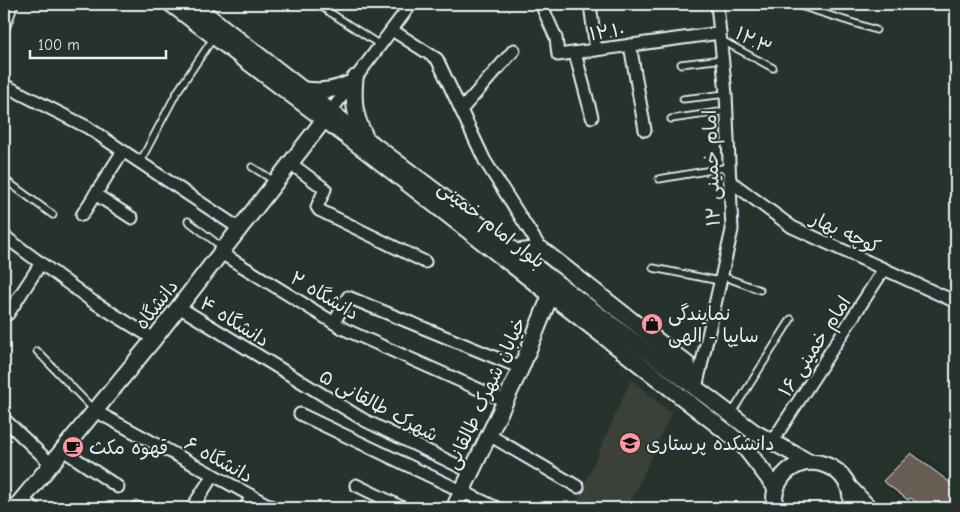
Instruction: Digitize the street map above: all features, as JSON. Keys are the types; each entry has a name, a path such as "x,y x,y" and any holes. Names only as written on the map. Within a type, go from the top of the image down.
{"main road":[{"name":"بلوار امام خمینی","path":"171,4 214,37 327,115 558,289 754,432 809,462 822,462 834,468 844,477 850,488"},
{"name":"بلوار امام خمینی","path":"193,4 304,90 327,115 366,138 517,252 558,289 742,444 776,488"},
{"path":"304,90 320,92 337,90 353,80"},
{"path":"353,80 355,112 366,138"},
{"name":"دانشگاه","path":"24,506 51,464 180,307 327,115"},
{"path":"517,252 540,249 687,364 696,388"},
{"name":"خیابان شهرک طالقانی","path":"454,508 558,289 576,277"},
{"path":"776,508 776,488 783,475 795,466 809,462"},
{"path":"850,488 850,508"},
{"path":"850,488 869,508"}],"street":[{"path":"327,115 411,4"},
{"name":"۱۲.۱۰","path":"540,4 556,38 558,55 630,45 721,36"},
{"path":"590,4 596,50"},
{"name":"امام خمینی ۱۲","path":"696,388 732,230 726,94 717,4"},
{"path":"392,30 437,59 485,161 540,249"},
{"path":"630,45 645,130"},
{"path":"461,110 514,50"},
{"path":"575,53 592,117"},
{"path":"4,85 87,127 240,229"},
{"path":"82,215 123,151"},
{"path":"290,163 325,189 317,207 319,210 425,262"},
{"name":"کوچه بهار","path":"730,180 792,227 956,302"},
{"path":"95,194 132,218"},
{"path":"4,236 92,300 154,339"},
{"name":"دانشگاه ۲","path":"223,251 334,323 505,401"},
{"path":"5,316 41,262"},
{"name":"امام خمینی ۱۶","path":"772,442 884,269"},
{"path":"334,323 348,297 521,368"},
{"name":"دانشگاه ۴","path":"180,307 272,365"},
{"name":"شهرک طالقانی ۵","path":"272,365 364,420 471,472"},
{"name":"دانشگاه ۶","path":"95,411 274,508"},
{"path":"300,414 497,508"},
{"path":"4,419 51,464"},
{"path":"489,435 578,487"},
{"path":"63,450 118,486"},
{"path":"192,508 213,475"},
{"path":"356,484 403,508"},
{"path":"769,508 776,488"},
{"path":"245,508 252,496"}],"lane":[{"path":"4,34 15,4"},
{"path":"317,4 380,45"},
{"path":"794,4 876,30"},
{"name":"۱۲.۳","path":"721,36 773,68"},
{"path":"140,162 177,92 214,37"},
{"path":"681,64 723,59"},
{"path":"683,99 726,94"},
{"path":"671,119 726,111"},
{"path":"252,167 276,182"},
{"path":"659,179 729,167"},
{"path":"4,179 53,215"},
{"path":"188,221 223,251"},
{"path":"653,268 721,279 760,290"},
{"path":"731,414 791,319"},
{"path":"37,351 95,411"}],"shaded area":[{"name":"دانشکده پرستاری","path":"631,379 671,413 628,508 574,508"}],"building":[{"path":"911,453 956,487 956,508 924,508 911,498 908,500 883,481"}],"place":[{"name":"نمایندگی سایپا - الهی","path":"652,324"},
{"name":"دانشکده پرستاری","path":"630,443"},
{"name":"قهوه مکث","path":"73,447"}]}
